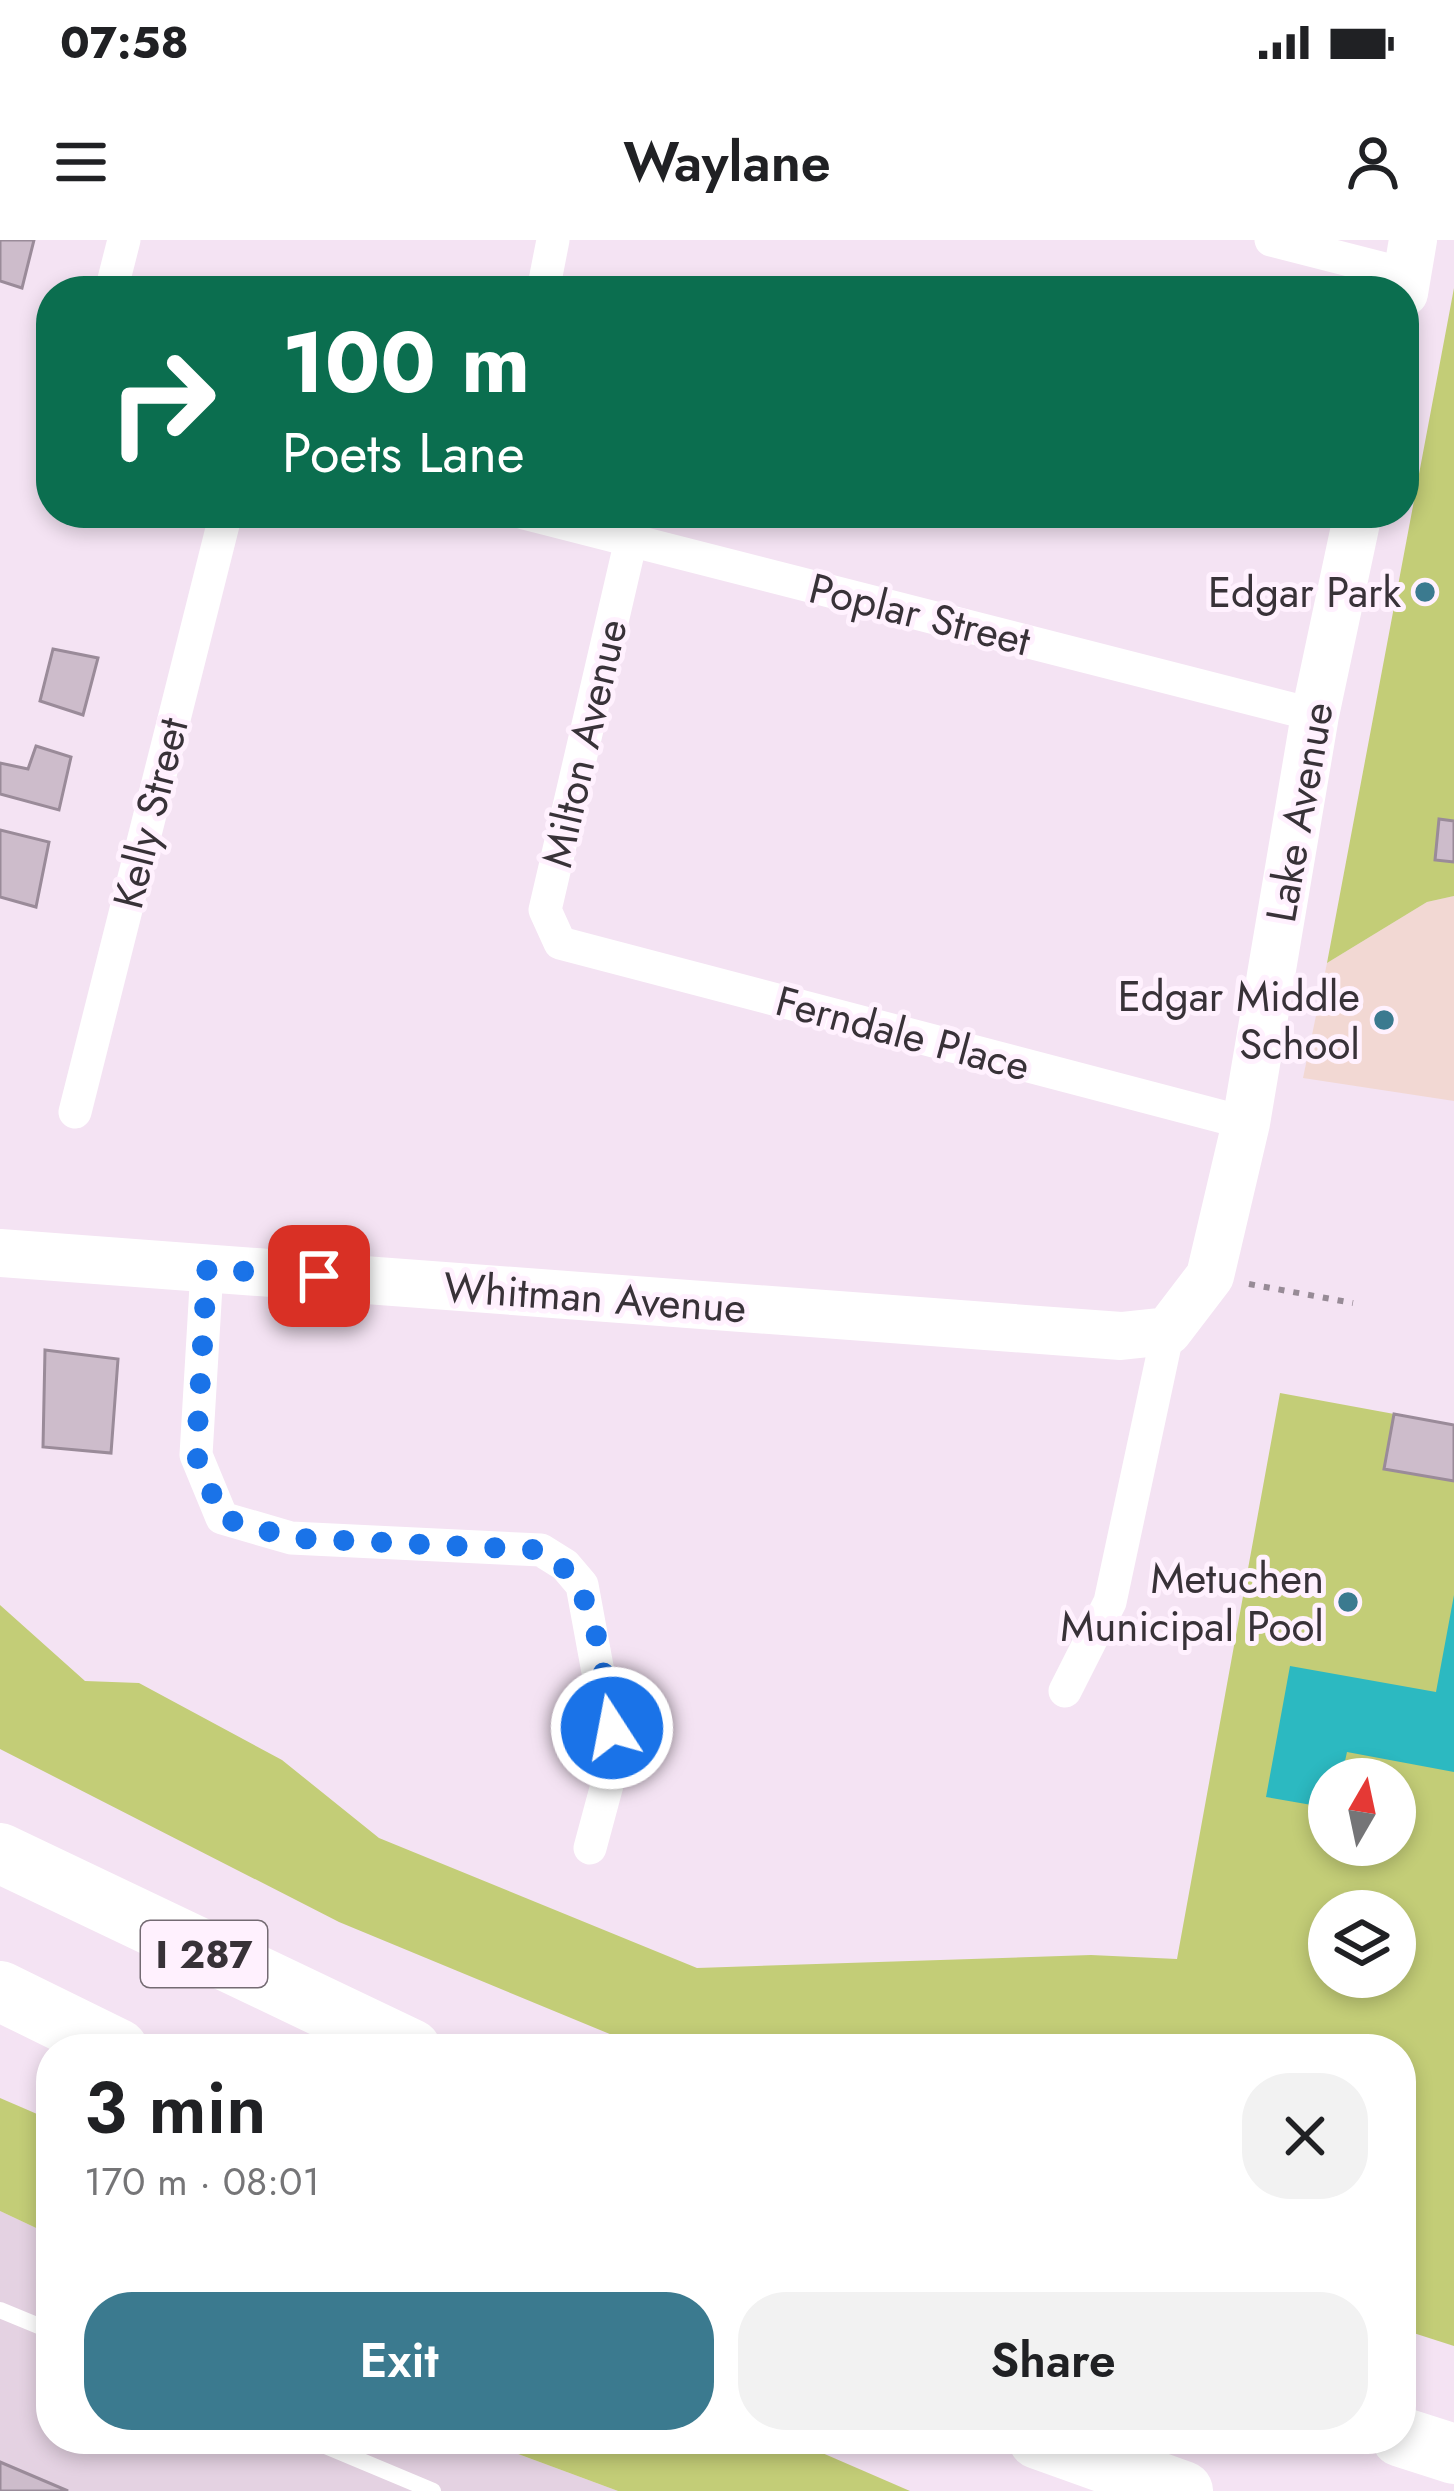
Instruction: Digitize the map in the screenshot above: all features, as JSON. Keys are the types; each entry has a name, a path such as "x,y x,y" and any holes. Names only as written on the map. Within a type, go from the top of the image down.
{"highway":[{"name":"I 287","path":"0,1853 380,2034"},
{"path":"0,1991 87,2034"},
{"path":"1416,2442 1454,2454"},
{"path":"1080,2454 1183,2491"}],"street":[{"path":"115,276 124,240"},
{"path":"546,276 554,240"},
{"path":"1271,240 1408,269"},
{"name":"Kelly Street","path":"75,1112 222,528"},
{"name":"Poplar Street","path":"583,528 1315,715"},
{"name":"Lake Avenue","path":"1176,1323 1210,1276 1246,1124 1315,715 1355,528"},
{"name":"Milton Avenue","path":"560,943 545,910 631,540"},
{"name":"Ferndale Place","path":"560,943 1246,1124"},
{"name":"Whitman Avenue","path":"0,1253 1120,1336 1176,1323"},
{"path":"207,1269 196,1455 222,1518 291,1538 541,1550 566,1565 581,1585 614,1759 590,1848"},
{"path":"1065,1691 1110,1602 1176,1323"}],"lane":[{"path":"0,2310 36,2325"},
{"path":"345,2454 434,2491"}],"path":[{"path":"1210,1276 1353,1303"}],"shaded area":[{"name":"Edgar Middle School","path":"1454,896 1454,1101 1303,1078 1327,963 1427,902"},
{"path":"0,2211 36,2228 36,2454 518,2454 618,2491 0,2491"}],"green space":[{"name":"Edgar Park","path":"1454,288 1454,896 1427,902 1327,963 1409,528 1419,528 1419,474"},
{"path":"1280,1393 1454,1425 1454,2346 1416,2334 1416,2034 610,2034 339,1922 0,1749 0,1605 85,1681 139,1683 282,1760 379,1838 697,1968 1091,1955 1177,1959"},
{"path":"0,2098 36,2114 36,2228 0,2211"},
{"path":"518,2454 825,2454 910,2491 618,2491"}],"water":[{"path":"1454,1595 1454,1772 1416,1765 1416,1758 1347,1752 1346,1758 1308,1758 1308,1804 1266,1797 1290,1666 1436,1692"}],"building":[{"path":"0,240 34,240 22,288 0,281"},
{"path":"53,649 98,658 83,715 40,701"},
{"path":"36,746 71,757 59,810 0,794 0,763 28,769"},
{"path":"1439,819 1454,821 1454,862 1435,860"},
{"path":"0,830 49,842 36,907 0,897"},
{"path":"45,1350 118,1359 111,1453 43,1447"},
{"path":"1394,1414 1454,1425 1454,1481 1384,1469"},
{"path":"0,2462 68,2491 0,2491"}],"place":[{"name":"Edgar Park","path":"1425,592"},
{"name":"Edgar Middle School","path":"1384,1020"},
{"name":"Metuchen Municipal Pool","path":"1348,1602"}],"route":[{"path":"319,1276 207,1269 196,1455 222,1518 251,1531 291,1538 541,1550 566,1565 581,1585 612,1728"}]}
